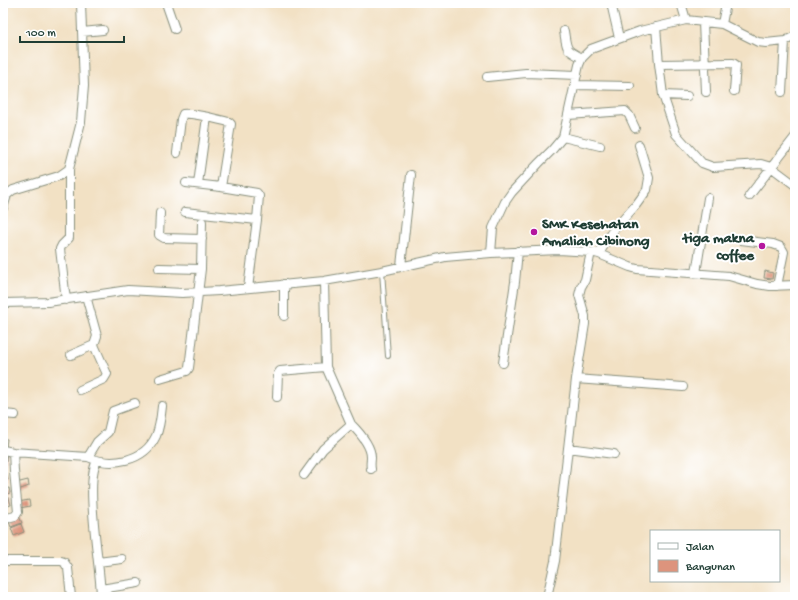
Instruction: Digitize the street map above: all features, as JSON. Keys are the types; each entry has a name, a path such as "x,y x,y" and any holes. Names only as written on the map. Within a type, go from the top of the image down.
{"street":[{"path":"66,300 60,249 62,245 68,241 70,236 69,169 81,122 83,104 84,86 81,3"},
{"path":"166,3 175,28"},
{"path":"611,3 619,38"},
{"path":"681,3 686,20"},
{"path":"722,24 726,3"},
{"path":"491,252 493,228 505,202 563,137 582,58 591,49 619,38 686,20 722,24 758,42 766,43 785,41 795,36"},
{"path":"703,22 706,92"},
{"path":"656,27 658,64 663,96 676,134 702,163 713,167 761,164 771,167 795,185"},
{"path":"82,32 103,30"},
{"path":"564,31 566,47 569,51 582,58"},
{"path":"782,92 785,41"},
{"path":"658,64 735,64 734,91"},
{"path":"487,77 526,73 577,75"},
{"path":"575,85 630,86"},
{"path":"663,96 687,96"},
{"path":"568,115 625,111 629,115 635,128"},
{"path":"177,153 182,116 185,114 229,122 231,125 221,187"},
{"path":"198,184 207,118"},
{"path":"563,137 600,146"},
{"path":"749,196 795,137"},
{"path":"548,597 555,561 576,379 585,324 585,316 579,295 595,253 647,190 649,178 639,145"},
{"path":"3,208 7,195 13,190 59,176 69,169"},
{"path":"401,266 411,175"},
{"path":"186,183 257,193 259,196 258,220 248,288"},
{"path":"696,273 708,198"},
{"path":"185,212 258,220"},
{"path":"160,213 159,235 161,237 202,238"},
{"path":"160,379 189,370 197,292 201,269 202,222"},
{"path":"741,240 773,244 781,247 784,252 777,286"},
{"path":"3,304 66,300 128,290 169,293 219,291 324,281 382,271 445,257 491,252 559,250 595,253 637,269 729,276 757,284 777,286 795,285"},
{"path":"504,363 518,251"},
{"path":"159,268 201,269"},
{"path":"324,281 326,367 351,424 369,448 371,469"},
{"path":"284,284 284,316"},
{"path":"80,390 104,379 107,374 94,345 97,336 86,296"},
{"path":"71,355 94,345"},
{"path":"277,397 278,374 280,371 326,367"},
{"path":"576,379 683,386"},
{"path":"88,458 97,442 108,432 113,411 135,403"},
{"path":"3,450 88,458 112,463 123,461 133,458 149,447 156,437 162,406"},
{"path":"3,414 15,415"},
{"path":"304,475 323,449 351,424"},
{"path":"568,448 614,454"},
{"path":"3,519 15,516 18,512 13,452"},
{"path":"97,461 92,475 92,488 101,593 138,583"},
{"path":"98,562 122,559"},
{"path":"3,561 58,560 64,562 68,568 71,597"}],"lane":[{"path":"382,271 388,356"}],"building":[{"path":"765,271 773,273 772,279 764,278"},
{"path":"3,438 7,439 6,447 3,447"},
{"path":"3,452 7,452 6,462 3,462"},
{"path":"6,473 8,480 3,482 3,474"},
{"path":"28,480 29,486 18,490 16,483"},
{"path":"9,488 10,493 3,495 3,489"},
{"path":"9,498 11,505 3,507 3,499"},
{"path":"29,500 30,506 20,508 18,502"},
{"path":"19,516 22,523 11,527 8,519"},
{"path":"21,524 24,532 14,536 11,528"}],"place":[{"name":"SMK Kesehatan Amaliah Cibinong","path":"534,232"},
{"name":"tiga makna coffee","path":"762,246"}]}
